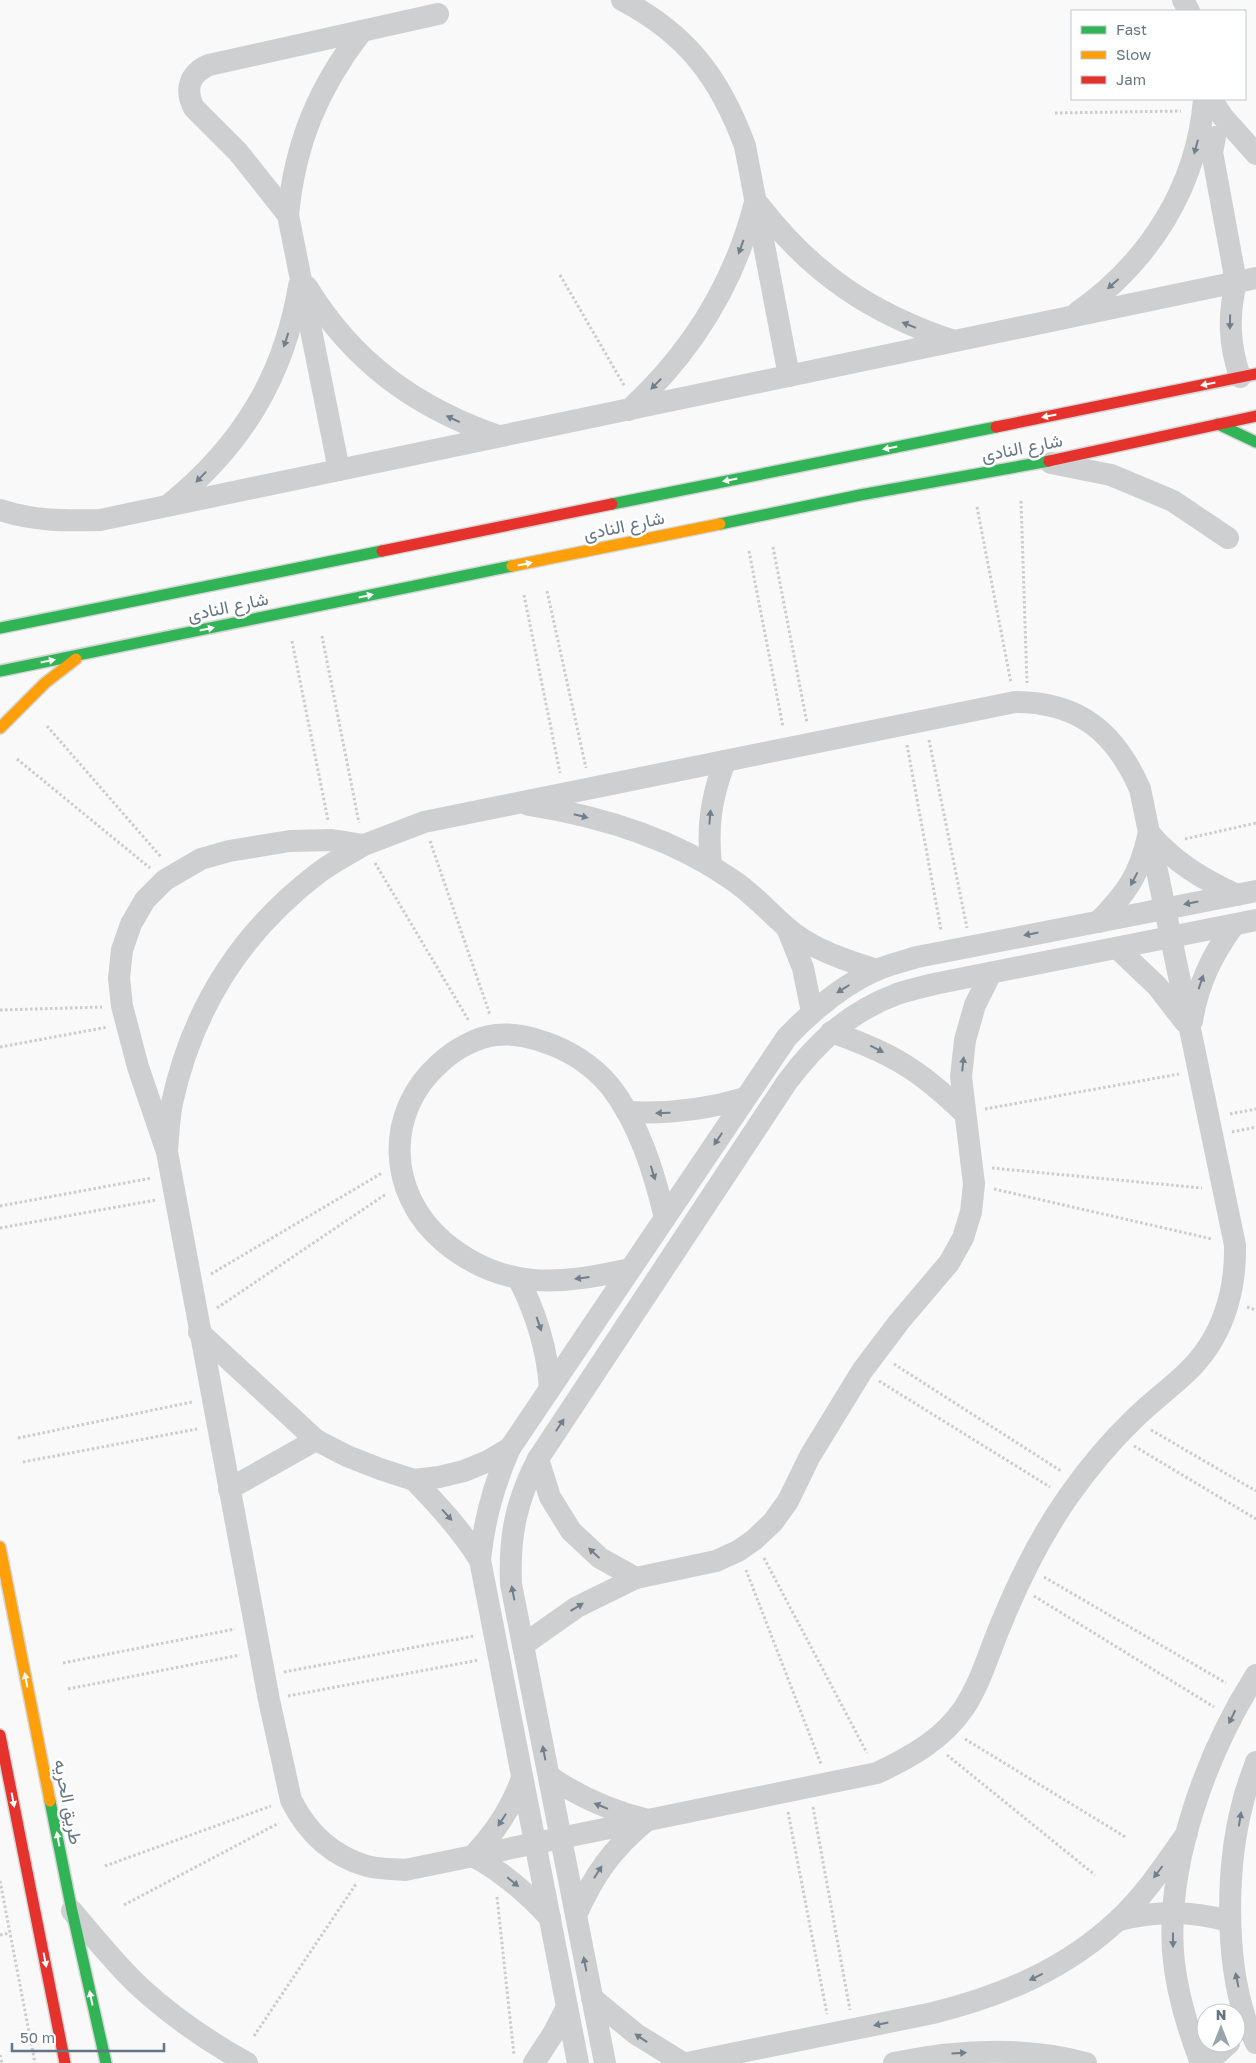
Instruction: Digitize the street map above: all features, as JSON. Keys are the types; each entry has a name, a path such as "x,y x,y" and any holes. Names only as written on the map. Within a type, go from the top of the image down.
{"street":[{"path":"622,0 643,11 671,31 696,56 716,83 733,114 745,146 789,376"},
{"path":"288,215 238,152 194,108 189,100 190,82 194,74 209,65 438,14"},
{"path":"339,470 288,215 293,177 305,131 329,78 362,31"},
{"path":"1206,102 1215,137 1212,152 1250,282 1229,320 1233,358 1248,376"},
{"path":"1206,102 1223,117 1256,154"},
{"path":"1071,317 1121,278 1161,228 1176,201 1188,172 1206,102"},
{"path":"755,200 795,248 843,288 897,320 955,341"},
{"path":"632,407 677,361 711,312 738,258 755,200"},
{"path":"300,276 317,304 337,330 383,376 438,412 468,426 499,436"},
{"path":"168,506 218,460 240,433 258,404 274,374 286,342 295,309 300,276"},
{"path":"0,510 18,516 59,521 100,520 632,407 1250,282"},
{"name":"شارع النادى","path":"0,628 1248,376"},
{"name":"شارع النادى","path":"0,671 860,495 1045,462 1256,416"},
{"path":"1218,424 1256,442"},
{"path":"844,470 846,462 851,456"},
{"path":"1045,462 1111,475 1173,500 1228,538"},
{"path":"794,468 805,478"},
{"path":"847,486 860,495"},
{"path":"804,507 809,492"},
{"path":"0,728 45,683 81,654"},
{"path":"167,1152 172,1105 183,1059 200,1014 224,972 252,934 286,900 323,870 364,845 424,822 914,722 1021,702 1052,705 1076,714 1098,728 1116,745 1130,766 1140,788 1154,839 1165,908 1235,1244 1236,1267 1233,1289 1220,1327 1205,1352 1186,1374 1117,1436 1073,1490 1043,1534 1022,1576 983,1671 964,1707 939,1735 906,1760 877,1773 405,1870 368,1866 340,1856 316,1837 294,1806 269,1700 198,1327 167,1152 138,1067 124,1015 118,978 122,950 131,924 146,900 170,876 200,858 290,841 332,840 364,845"},
{"path":"711,866 708,839 710,812 716,786 725,761"},
{"path":"516,803 558,810 616,826 657,840 711,866 751,894 786,927 829,953 877,970"},
{"path":"1154,839 1177,861 1195,874 1247,893"},
{"path":"1098,922 1118,903 1133,882 1154,839"},
{"path":"578,2063 480,1560 491,1499 510,1448 787,1037 812,1012 843,988 877,970 917,956 1247,893"},
{"path":"605,2063 512,1584 510,1558 512,1532 526,1482 538,1459 787,1082 807,1055 831,1032 862,1010 897,994 934,984 1256,920"},
{"path":"1190,1029 1195,1001 1204,974 1217,948 1234,925"},
{"path":"786,927 803,968 812,1012"},
{"path":"1117,948 1157,986 1190,1029"},
{"path":"524,1645 577,1607 636,1578 716,1561 746,1545 773,1522 788,1501 823,1435 862,1371 905,1314 949,1263 963,1238 971,1212 973,1175 961,1077 965,1040 975,1005 991,973"},
{"path":"831,1032 869,1045 904,1063 936,1086 964,1113"},
{"path":"630,1269 575,1279 519,1280 489,1270 461,1256 443,1240 417,1210 401,1172 400,1131 410,1101 427,1074 451,1053 488,1037 528,1037 559,1047 586,1063 609,1085 626,1112 650,1163 665,1218"},
{"path":"626,1112 657,1114 686,1112 716,1107 745,1098"},
{"path":"519,1280 532,1305 542,1331 548,1359 550,1388"},
{"path":"198,1327 316,1440 380,1470 414,1480 439,1477 464,1471 488,1461 510,1448"},
{"path":"229,1489 316,1440"},
{"path":"538,1459 550,1497 571,1531 600,1558 636,1578"},
{"path":"414,1480 455,1525 480,1560"},
{"name":"طريق الحريه","path":"0,1547 72,1911 91,2024 106,2063"},
{"path":"1201,2063 1188,2030 1179,1992 1173,1952 1173,1912 1177,1875 1187,1833 1206,1774 1231,1718 1250,1684"},
{"path":"0,1735 64,2029 65,2063"},
{"path":"1239,2003 1230,1922 1233,1862 1242,1802 1256,1762"},
{"path":"549,1776 572,1792 596,1804 647,1820"},
{"path":"473,1856 503,1820 514,1800 522,1778"},
{"path":"576,1915 588,1888 604,1862 624,1839 647,1820"},
{"path":"687,2063 854,2030 972,2003 1011,1990 1047,1972 1082,1950 1119,1920 1140,1897 1187,1833"},
{"path":"473,1856 514,1882 550,1918"},
{"path":"72,1911 140,1987 177,2020 218,2047 247,2063"},
{"path":"1119,1920 1146,1913 1173,1912 1202,1914 1230,1922"},
{"path":"592,1998 636,2034 683,2063"},
{"path":"534,2063 553,2034 567,2007"},
{"path":"1246,2031 1256,2043"},
{"path":"894,2063 927,2056 995,2052 1046,2056 1086,2063"},
{"path":"1207,2063 1218,2053"}],"path":[{"path":"1054,113 1206,102"},
{"path":"560,275 632,407"},
{"path":"1021,702 1022,501"},
{"path":"977,507 1021,702"},
{"path":"773,547 811,743"},
{"path":"749,551 787,748"},
{"path":"547,591 590,788"},
{"path":"524,595 564,794"},
{"path":"322,636 364,845 488,1037"},
{"path":"292,641 332,840"},
{"path":"914,722 971,946"},
{"path":"914,722 945,951"},
{"path":"47,726 170,876"},
{"path":"17,759 170,876"},
{"path":"424,822 488,1037"},
{"path":"1154,839 1256,824"},
{"path":"0,1010 124,1015"},
{"path":"0,1047 124,1015"},
{"path":"964,1113 1199,1071"},
{"path":"1209,1118 1256,1109"},
{"path":"191,1286 401,1172"},
{"path":"198,1327 401,1172"},
{"path":"973,1175 1224,1191"},
{"path":"973,1175 1235,1244"},
{"path":"0,1206 172,1186"},
{"path":"0,1228 172,1186"},
{"path":"876,1353 1073,1490"},
{"path":"862,1371 1073,1490"},
{"path":"18,1438 212,1398"},
{"path":"1133,1420 1256,1491"},
{"path":"23,1462 217,1425"},
{"path":"1117,1436 1256,1519"},
{"path":"746,1545 877,1773"},
{"path":"746,1545 819,1785 854,2030"},
{"path":"1022,1576 1250,1684"},
{"path":"1022,1576 1231,1718"},
{"path":"63,1664 255,1624"},
{"path":"265,1676 494,1632"},
{"path":"68,1689 260,1651"},
{"path":"269,1700 499,1656"},
{"path":"939,1735 1127,1838"},
{"path":"939,1735 1095,1875"},
{"path":"784,1792 831,2034"},
{"path":"104,1866 294,1806"},
{"path":"124,1905 294,1806"},
{"path":"254,2036 368,1866"},
{"path":"493,1867 514,2063"},
{"path":"0,1881 35,2063"},
{"path":"0,1935 10,1933"},
{"path":"0,2055 2,2063"}],"traffic: fast":[{"path":"1218,424 1256,442"},
{"path":"612,504 996,427"},
{"path":"720,524 860,495 1049,461"},
{"path":"0,628 382,551"},
{"path":"0,671 512,566"},
{"path":"50,1801 106,2063"}],"traffic: slow":[{"path":"512,566 720,524"},
{"path":"0,728 45,683 76,659"},
{"path":"0,1547 50,1801"}],"traffic: jam":[{"path":"996,427 1256,374"},
{"path":"1049,461 1256,416"},
{"path":"382,551 612,504"},
{"path":"0,1735 65,2063"}]}
